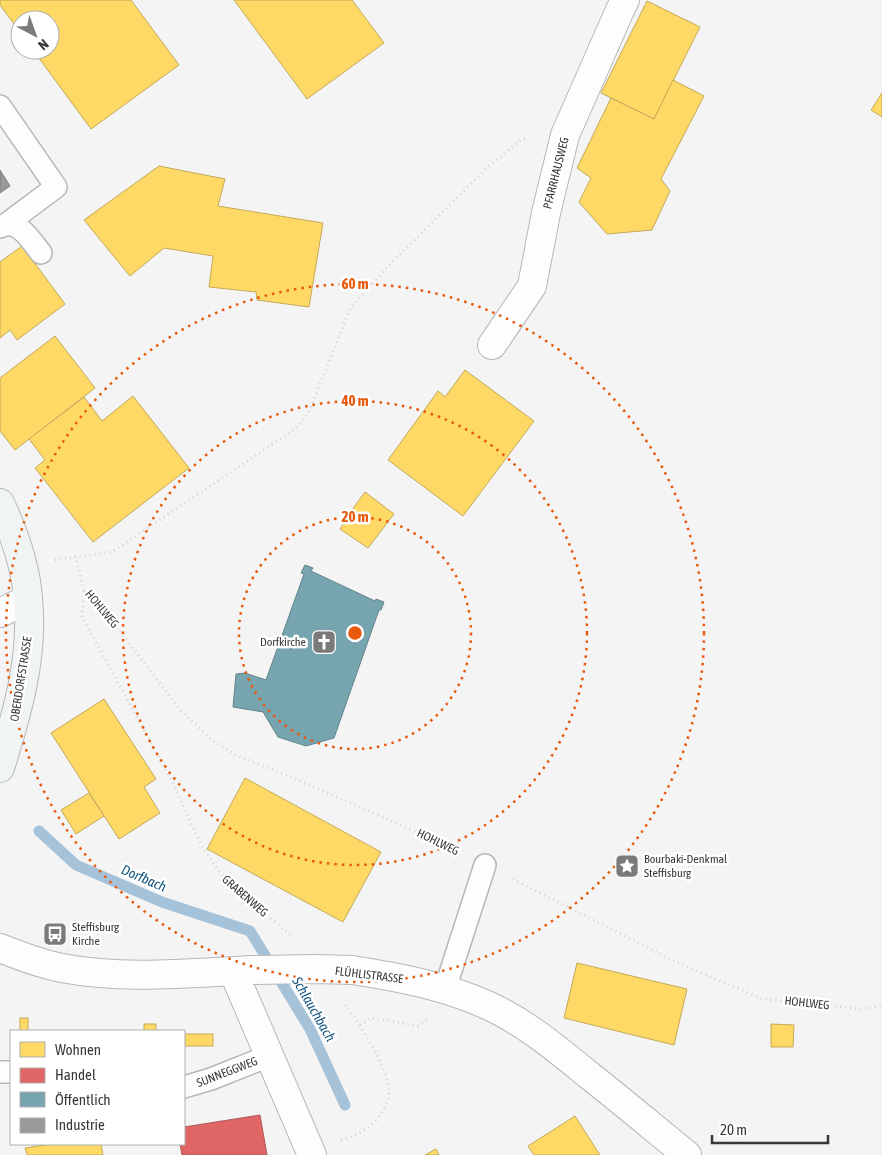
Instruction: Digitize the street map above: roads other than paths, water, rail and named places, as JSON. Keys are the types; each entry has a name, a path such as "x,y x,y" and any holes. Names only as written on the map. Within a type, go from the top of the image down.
{"main road":[{"name":"OBERDORFSTRASSE","path":"0,504 23,567 28,599 29,642 12,730 0,768"}],"street":[{"name":"PFARRHAUSWEG","path":"492,345 532,286 546,213 565,134 625,0"},
{"path":"0,613 28,599"},
{"name":"FLÜHLISTRASSE","path":"0,948 60,968 94,973 123,975 316,969 352,970 399,977 445,990 489,1006 529,1029 567,1057 687,1155"},
{"path":"243,971 269,1056 311,1151"}],"lane":[{"path":"0,106 56,187 2,226"},
{"path":"2,226 15,226 25,232 41,253"},
{"path":"445,990 485,865"},
{"name":"SUNNEGGWEG","path":"185,1087 212,1079 269,1056"}],"waterway":[{"name":"Dorfbach","path":"39,831 76,865 162,902 250,931 310,1029 345,1105"}],"place":[{"name":"Dorfkirche","path":"324,642"},
{"name":"Bourbaki-Denkmal Steffisburg","path":"627,866"},
{"name":"Steffisburg Kirche","path":"55,934"}],"water label":[{"name":"Schlauchbach","path":"314,1009"}]}
